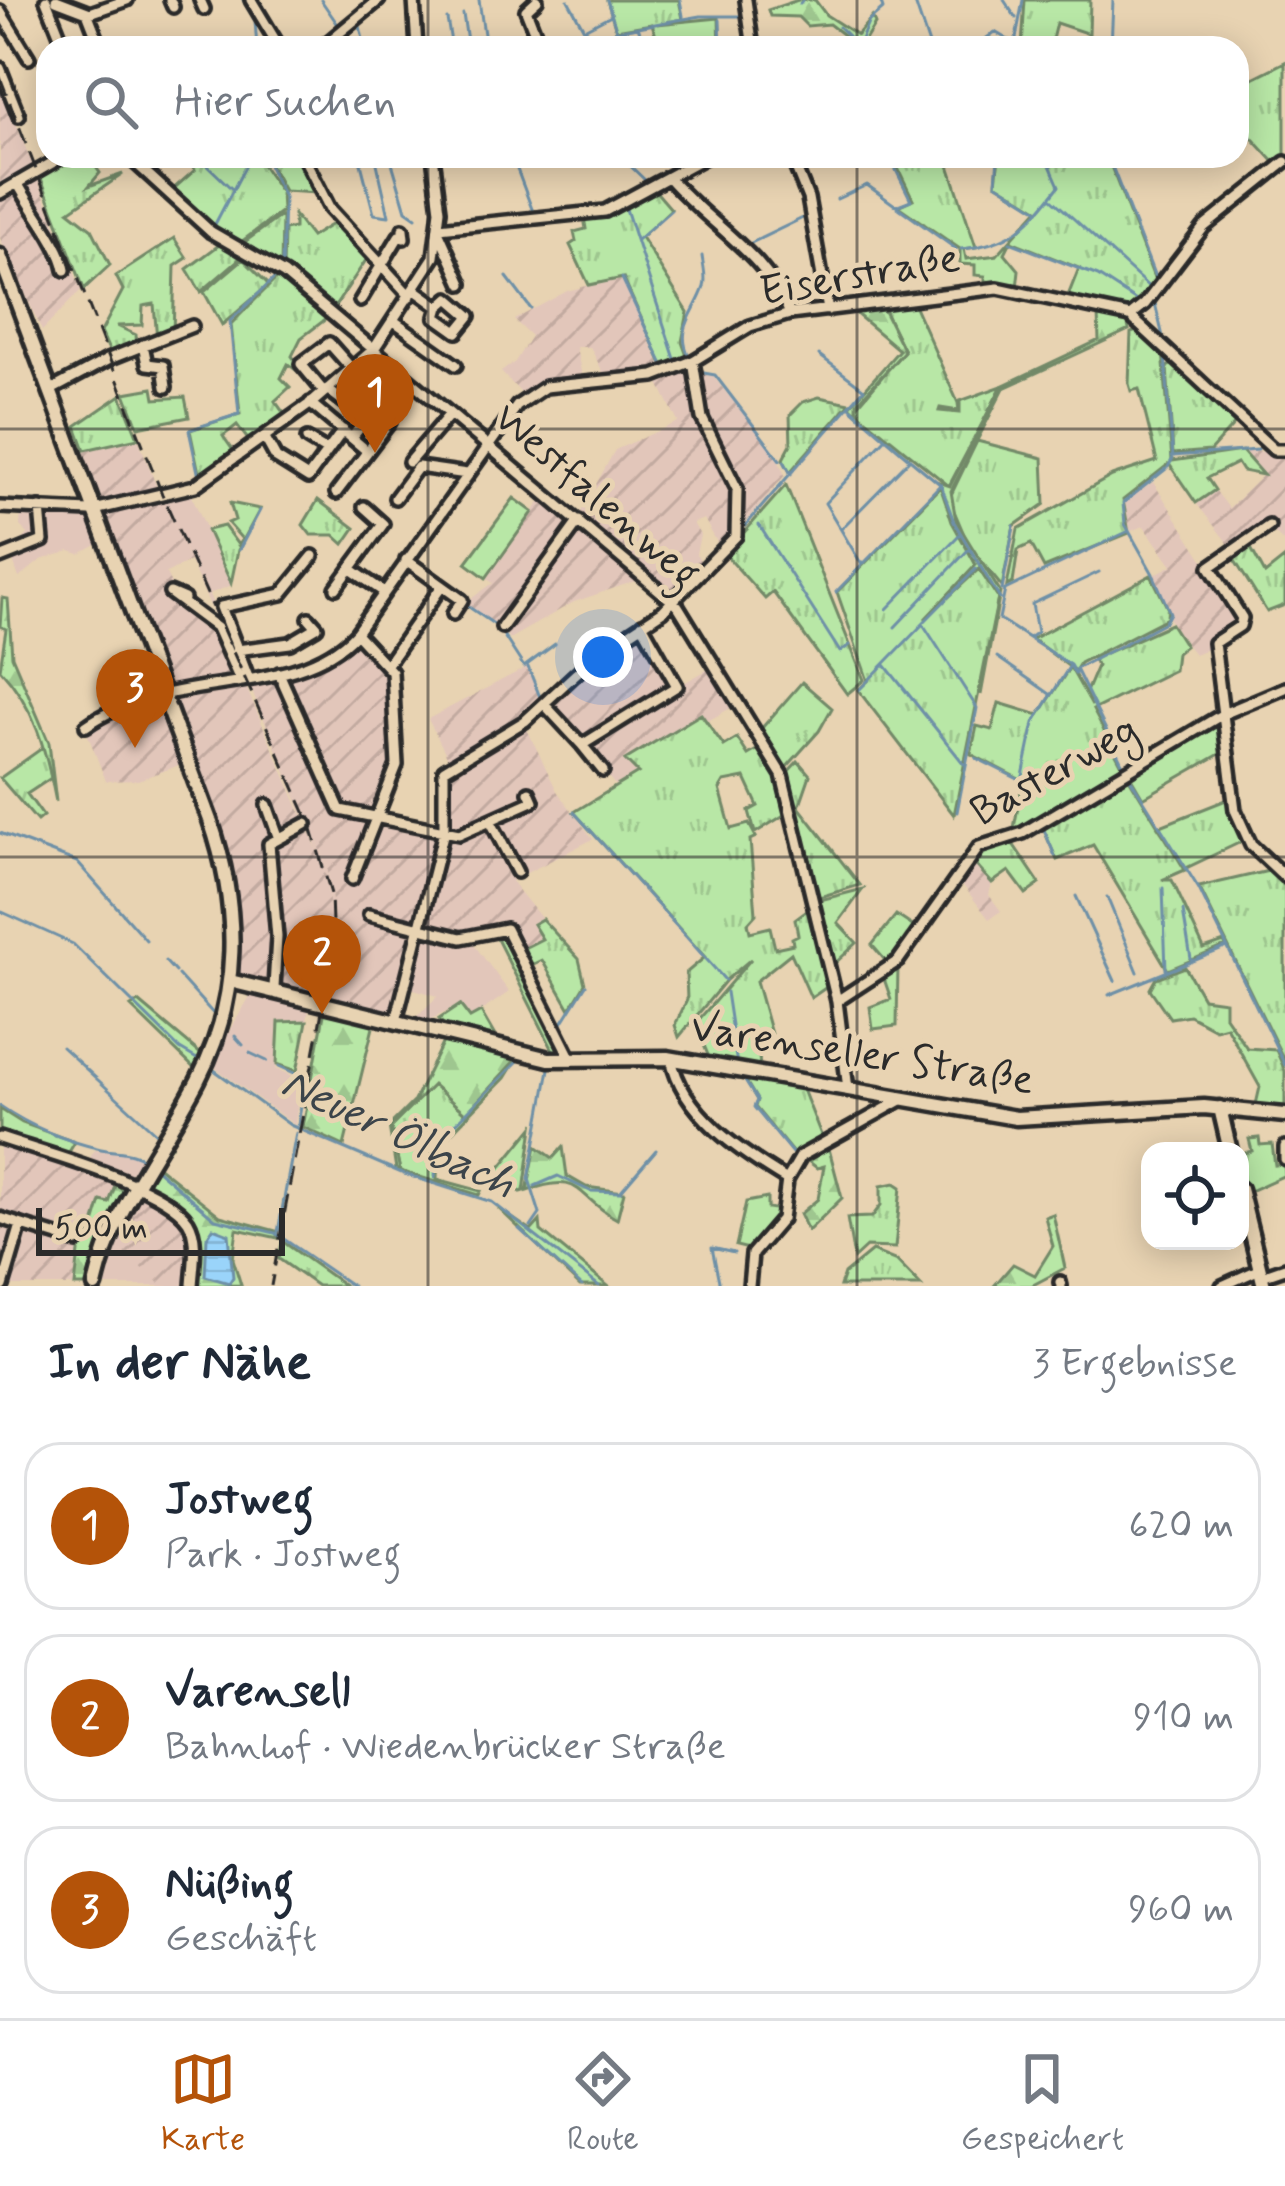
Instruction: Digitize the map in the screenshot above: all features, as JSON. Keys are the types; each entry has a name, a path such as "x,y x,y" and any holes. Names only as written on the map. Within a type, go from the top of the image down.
{"main road":[{"path":"0,256 164,692 227,879 233,932 230,981 205,1065 134,1187 106,1244 95,1286"},
{"name":"Varenseller Straße","path":"230,981 274,988 549,1059 671,1058 1016,1118 1220,1108 1285,1115"},
{"path":"1220,1108 1228,1142"},
{"path":"1249,1230 1262,1277"}],"street":[{"path":"46,0 60,36"},
{"path":"56,0 87,12 127,0"},
{"path":"251,0 273,36"},
{"path":"336,36 379,0"},
{"path":"414,0 416,36"},
{"path":"536,36 526,10 537,0"},
{"path":"746,0 751,36"},
{"path":"0,11 29,58"},
{"path":"87,12 96,36"},
{"path":"0,68 19,116"},
{"path":"1285,162 1204,227 1145,304 1130,316 1274,450 1285,450"},
{"path":"0,193 44,168"},
{"name":"Westfalenweg","path":"141,168 211,232 284,274 673,599 782,775 838,1001 848,1089"},
{"path":"310,168 338,219 412,292 439,308"},
{"path":"0,508 95,510 195,486 310,404 374,349 434,256 439,231 434,168"},
{"path":"439,231 596,213 684,168"},
{"path":"796,168 808,198 828,310"},
{"path":"668,177 727,237 759,258 790,314"},
{"path":"18,184 63,261"},
{"path":"439,231 462,284"},
{"path":"360,301 399,236"},
{"name":"Eiserstraße","path":"86,726 164,692 300,670 335,654 356,633 517,406 543,388 642,379 693,361 750,326 790,314 998,288 1130,316"},
{"path":"394,321 456,365"},
{"path":"51,390 192,326"},
{"path":"329,343 354,367 365,377 344,402 301,364 329,343"},
{"path":"143,345 147,364 163,366 166,387"},
{"path":"397,1021 444,831 444,770 544,704 595,656 673,599 728,547 740,510 726,463 702,418 693,361"},
{"path":"310,404 366,449"},
{"path":"265,438 276,458 308,478 327,451 375,410 390,422 336,493"},
{"path":"409,462 450,414"},
{"path":"307,439 327,451"},
{"path":"395,498 418,467 467,474"},
{"path":"0,559 44,541 40,508"},
{"path":"336,588 383,524 371,512"},
{"path":"502,627 579,521"},
{"path":"1269,526 1211,563 1242,618 1238,628 1214,643 1235,810 1251,844 1285,877"},
{"path":"244,677 221,607 282,594 313,556"},
{"path":"406,560 462,600 453,614"},
{"path":"352,569 384,592"},
{"path":"388,663 442,586"},
{"path":"184,599 217,628 244,677"},
{"path":"237,650 290,643 317,627 309,618"},
{"path":"582,746 677,686 642,624"},
{"path":"352,879 397,765 394,686 388,663 356,633"},
{"path":"290,643 300,670"},
{"path":"279,673 338,808 469,832 519,808"},
{"name":"Basterweg","path":"838,1001 898,961 980,848 1023,833 1223,714 1285,688"},
{"path":"544,704 603,771"},
{"path":"267,805 278,836"},
{"path":"491,822 517,872"},
{"path":"274,988 277,937 269,844 306,824"},
{"path":"369,915 461,938 506,928 571,1060"},
{"path":"671,1058 694,1101 724,1139 787,1180"},
{"path":"749,1286 752,1254 782,1219 787,1180 809,1150 903,1099"},
{"path":"0,1138 134,1187 187,1221 194,1242 192,1286"},
{"path":"1285,1147 1285,1159"},
{"path":"0,1218 77,1242"},
{"path":"3,1286 21,1225"},
{"path":"1222,1286 1285,1268"}],"shaded area":[{"path":"0,82 35,172 0,190"},
{"path":"36,175 81,290 42,331 0,238 0,196"},
{"path":"621,277 663,369 607,380 590,347 576,347 583,381 525,397 501,372 515,362 531,336 514,320 567,291"},
{"path":"670,370 713,376 776,455 785,475 722,551 704,519 693,523 700,535 696,554 705,567 671,594 578,517 615,450 678,422 656,377"},
{"path":"138,438 159,493 99,504 80,451"},
{"path":"1242,451 1285,453 1285,543 1267,526 1231,547 1196,503 1215,490 1229,508 1262,476"},
{"path":"1153,482 1240,616 1237,627 1214,637 1213,647 1194,654 1173,628 1154,575 1172,565 1144,526 1131,531 1127,523 1125,502"},
{"path":"189,490 232,585 209,594 241,674 161,497"},
{"path":"545,495 575,520 500,627 465,603 493,583 486,578"},
{"path":"161,497 190,561 166,573 172,587 169,599 188,600 219,625 241,674 167,686 105,520 106,511"},
{"path":"21,510 92,516 102,542 80,554 70,551 41,560 19,578 10,552 28,534 20,526"},
{"path":"577,526 644,578 574,602 509,639 503,630"},
{"path":"647,624 682,684 712,667 736,705 706,722 702,715 626,761 639,772 618,789 549,703 596,658"},
{"path":"356,638 390,673 395,763 376,815 437,832 440,838 396,1011 391,1014 327,999 335,924 327,864 247,679 318,665"},
{"path":"527,667 542,703 450,762 428,719"},
{"path":"247,679 327,864 335,924 327,999 322,998 332,924 324,865"},
{"path":"243,680 324,865 332,924 322,998 239,978 235,969 234,905 170,698"},
{"path":"155,700 183,764 138,780 106,781 87,733 100,719"},
{"path":"525,725 557,791 593,839 511,881 542,919 534,924 542,938 518,951 502,921 494,922 491,931 460,936 426,927 424,922 447,829 447,773"},
{"path":"971,860 992,883 989,895 1001,911 989,919 958,879"},
{"path":"425,933 470,939 509,992 470,1019 459,1006 422,1023 416,1017 438,996 407,987"},
{"path":"255,988 310,1003 307,1021 295,1020 280,1035 276,1069 300,1079 295,1125 210,1064"},
{"path":"0,1144 116,1183 109,1204 100,1202 90,1237 81,1235 75,1286 0,1286"},
{"path":"94,1150 134,1154 144,1160 126,1178 87,1164"},
{"path":"135,1198 185,1222 191,1248 189,1283 162,1285 114,1245"},
{"path":"114,1245 154,1274 189,1286 101,1286"}],"green space":[{"path":"607,0 679,0 683,19 657,24 719,18 720,36 656,36 652,24 616,30"},
{"path":"815,0 826,15 857,35 872,17 875,24 868,36 844,36 829,24 807,26 798,17 770,16 768,10"},
{"path":"1025,0 1090,0 1089,34 1056,23 1053,36 1023,36"},
{"path":"1285,62 1285,158 1276,164 1249,135 1249,80"},
{"path":"48,168 96,168 100,173 89,186 123,174 69,211 92,229 110,265 84,289 39,173"},
{"path":"264,168 281,192 282,211 237,245 171,191 195,170"},
{"path":"272,168 308,168 319,193 284,191"},
{"path":"898,168 950,168 976,247 964,249 966,259 997,255 1038,209 996,183 998,168 1112,168 1156,283 1136,305 1117,312 1066,301 1079,268 1011,241 1005,253 1019,270 1017,288 985,287 985,276 975,275 975,265 960,264 960,249 898,206 913,199"},
{"path":"653,188 671,209 641,237 688,312 682,342 687,356 664,368 623,278 589,285 570,245 576,241 574,232 586,229 584,217"},
{"path":"282,215 281,268 239,246"},
{"path":"294,215 311,237 337,221 372,251 332,311 283,272 284,230 294,228"},
{"path":"174,238 187,258 175,266 173,335 157,339 154,304 143,306 142,325 117,326 136,335 137,347 112,357 101,332 123,290 116,276"},
{"path":"223,242 244,255 201,292 187,269"},
{"path":"243,259 269,285 222,325 204,292"},
{"path":"280,275 330,316 301,338 292,356 300,367 296,370 288,364 281,378 290,387 275,401 288,419 252,445 237,425 223,436 237,456 201,482 190,430 240,414 231,324"},
{"path":"913,302 958,403 959,411 939,411 960,413 960,401 1002,386 949,486 861,415 857,406 904,351 883,308"},
{"path":"893,305 883,309 904,351 857,403 857,413 850,406 899,350 854,312 832,312"},
{"path":"1098,315 1127,319 1129,330 1004,388 951,491 956,521 1000,592 981,695 998,598 979,569 925,619 976,565 952,522 939,482 950,486 1002,386 1099,340"},
{"path":"1140,330 1163,351 1172,461 1242,451 1263,475 1242,471 1237,463 1207,478 1215,490 1196,503 1169,464 1123,500 1129,533 1044,568 1031,544 1018,550 1013,583 1007,586 1018,529 1112,476 1157,461 1139,389 1131,391 1129,384 1131,333"},
{"path":"1175,363 1237,421 1210,451 1173,454 1167,367"},
{"path":"153,388 155,399 185,397 189,417 138,427 125,393"},
{"path":"121,395 138,438 85,450 76,426"},
{"path":"819,397 850,403 790,472 783,459 791,444 790,415 803,402"},
{"path":"977,441 1043,458 1045,504 1014,526 1002,587 969,546 949,499"},
{"path":"786,485 864,680 847,694 773,592 765,599 725,554"},
{"path":"940,487 976,565 926,619 978,568 998,598 954,815 858,690 868,681 837,592"},
{"path":"514,498 533,512 486,578 466,563"},
{"path":"318,500 355,528 344,544 334,535 311,535 303,525"},
{"path":"230,503 260,509 238,550 231,583 207,530 224,526 238,545 242,539 228,523 235,520"},
{"path":"1247,541 1265,574 1285,558 1285,605 1267,612 1232,556"},
{"path":"1151,575 1168,609 1167,618 1080,663 1075,671 1032,639"},
{"path":"2,598 8,599 12,656 49,743 56,802 37,730 22,698 0,669 6,629 0,626"},
{"path":"1171,624 1185,646 1176,653 1174,670 1093,710 1124,769 1013,833 1023,781 971,754 977,726 992,730 999,703 1039,715 1070,667 1092,706 1086,692 1097,666 1093,659"},
{"path":"710,647 761,729 802,682 832,708 819,731 784,770"},
{"path":"701,714 724,746 737,738 748,755 762,747 780,778 789,812 755,833 749,811 758,806 745,778 724,782 720,789 731,829 749,824 756,837 750,840 756,914 748,923 750,932 770,927 775,948 793,944 792,938 798,935 795,919 811,907 831,984 811,998 791,953 756,981 771,1034 758,1039 760,1070 711,1062 695,1024 751,959 726,980 679,1037 675,1025 687,1000 686,973 705,957 574,812 638,773 625,760"},
{"path":"1220,720 1225,751 1143,798 1129,774"},
{"path":"45,746 51,778 27,794 43,816 37,821 0,778"},
{"path":"798,761 810,775 799,807 860,885 816,898 785,775"},
{"path":"1127,775 1185,870 1162,880 1172,880 1204,949 1224,942 1226,946 1168,970 1093,845 1057,860 1043,828"},
{"path":"1231,798 1245,840 1186,868 1158,827"},
{"path":"1000,843 1013,844 1040,884 1026,894 1009,871 992,883 971,860"},
{"path":"1273,870 1285,881 1285,1062 1199,887"},
{"path":"863,889 838,923 857,943 832,966 816,901"},
{"path":"927,909 890,966 872,945 896,915 914,927"},
{"path":"542,919 579,959 585,984 570,1009 542,960 527,967 518,951 542,939 533,924"},
{"path":"503,932 568,1055 556,1056 495,935"},
{"path":"898,964 897,1026 873,1029 870,1007 891,999 882,973"},
{"path":"1185,967 1203,998 1225,1001 1225,1016 1247,1048 1276,1050 1285,1071 1285,1111 1255,1109 1260,1087 1226,1026 1215,1029 1189,1015 1170,1018 1150,989 1156,978"},
{"path":"139,1002 202,1055 196,1070 131,1007"},
{"path":"460,1005 470,1018 481,1012 499,1043 446,1028 439,1019"},
{"path":"325,1009 374,1023 344,1146 303,1127"},
{"path":"307,1021 297,1071 277,1064 279,1022"},
{"path":"445,1038 518,1057 466,1114 433,1085 391,1127 400,1171 389,1126 414,1101"},
{"path":"518,1057 505,1078 438,1146 437,1179 481,1191 479,1195 400,1171 391,1127 433,1085 466,1114"},
{"path":"744,1078 802,1087 823,1140 797,1158 755,1107 757,1100"},
{"path":"0,1109 22,1123 75,1142 66,1157 0,1135"},
{"path":"533,1127 524,1191 520,1192 498,1170"},
{"path":"1249,1139 1272,1144 1275,1165 1284,1164 1285,1175 1249,1191 1252,1151"},
{"path":"167,1140 171,1146 156,1165 220,1216 276,1231 278,1238 237,1229 233,1259 241,1285 194,1286 193,1225 144,1186 143,1179"},
{"path":"828,1145 842,1198 808,1231 800,1214 818,1199 824,1166 817,1168 803,1157"},
{"path":"536,1146 553,1158 563,1147 567,1176 586,1187 624,1192 617,1219 569,1185 527,1191"},
{"path":"116,1183 125,1192 91,1286 75,1286 81,1235 90,1237 101,1201 109,1203"},
{"path":"895,1183 901,1187 895,1248 866,1247 854,1258 847,1218 872,1217 881,1205 881,1186"},
{"path":"767,1198 767,1208 781,1210 780,1219 753,1250 736,1246 746,1202"},
{"path":"498,1208 531,1231 540,1221 541,1231 608,1286 580,1286"},
{"path":"1053,1214 1065,1268 1031,1286 994,1286 1013,1264 1035,1275 1053,1246 1045,1217"},
{"path":"282,1241 345,1286 317,1286 279,1259"},
{"path":"872,1251 897,1261 921,1286 840,1286 844,1274"}],"water":[{"path":"213,1228 229,1234 233,1277 229,1283 205,1276 207,1237"}],"waterway":[{"path":"243,0 255,21 256,36"},
{"path":"321,0 341,29"},
{"path":"479,0 484,36"},
{"path":"568,0 584,29 611,15"},
{"path":"607,0 618,36"},
{"path":"680,0 683,16"},
{"path":"800,4 803,0"},
{"path":"862,36 869,21 883,9 880,0"},
{"path":"914,0 926,36"},
{"path":"1004,0 1016,18"},
{"path":"1016,36 1023,0"},
{"path":"1112,36 1113,0"},
{"path":"463,14 466,36"},
{"path":"615,31 701,16 743,16"},
{"path":"447,19 450,36"},
{"path":"720,20 721,36"},
{"path":"359,22 362,36"},
{"path":"638,27 641,36"},
{"path":"839,27 848,36"},
{"path":"990,36 995,32 1002,36"},
{"path":"210,168 231,188"},
{"path":"214,226 244,168"},
{"path":"270,168 284,197 282,268"},
{"path":"362,168 374,214 389,216 378,168"},
{"path":"394,168 406,210 416,217"},
{"path":"517,168 535,217"},
{"path":"632,168 647,182"},
{"path":"895,168 911,200 898,205"},
{"path":"997,168 996,183 1037,209"},
{"path":"961,249 994,243 1018,230 1059,186 1051,168"},
{"path":"1113,168 1157,282"},
{"path":"837,199 867,185 956,249"},
{"path":"1052,199 1151,289"},
{"path":"626,209 676,362"},
{"path":"637,240 671,210"},
{"path":"747,245 809,215"},
{"path":"1010,242 1098,276 1141,304"},
{"path":"679,361 689,356 684,337 705,283 702,256"},
{"path":"199,477 189,430 239,414 230,321 278,275"},
{"path":"507,277 531,309"},
{"path":"622,278 664,367"},
{"path":"1154,299 1164,341"},
{"path":"745,526 864,389 819,355"},
{"path":"1165,355 1173,458 1168,467"},
{"path":"698,372 715,375 780,460"},
{"path":"842,528 910,459 851,408"},
{"path":"862,565 825,503 885,439"},
{"path":"1172,456 1258,450"},
{"path":"911,460 941,485 954,522 1000,599"},
{"path":"784,461 791,474"},
{"path":"1153,574 1125,524 1123,503 1166,469"},
{"path":"836,592 939,486"},
{"path":"239,550 260,510"},
{"path":"759,525 840,652 850,645"},
{"path":"1002,590 1014,526"},
{"path":"1075,674 1070,665 999,619 1005,590 1129,531"},
{"path":"887,609 960,534"},
{"path":"895,627 968,550"},
{"path":"924,622 976,569"},
{"path":"1029,638 1037,632 1032,604 1099,572"},
{"path":"1124,767 1076,669 1165,622 1170,613 1154,576"},
{"path":"463,603 498,627 524,667 555,644"},
{"path":"859,690 923,624 977,708 957,812"},
{"path":"997,657 1050,694"},
{"path":"885,665 964,764"},
{"path":"528,667 542,702"},
{"path":"976,758 1022,781 1034,723 1069,667"},
{"path":"1128,775 1199,889 1285,1065"},
{"path":"574,812 725,980"},
{"path":"1042,825 1055,856"},
{"path":"0,833 77,862 146,940"},
{"path":"1163,888 1166,970"},
{"path":"1076,896 1115,981"},
{"path":"1107,897 1138,972"},
{"name":"Neuer Ölbach","path":"0,911 73,944 180,1049 202,1062"},
{"path":"1183,911 1191,959"},
{"path":"1109,995 1225,948"},
{"path":"165,961 175,972"},
{"path":"178,975 217,1018"},
{"path":"559,1028 586,985"},
{"path":"726,992 737,1065"},
{"path":"235,1036 243,1045"},
{"path":"62,1047 158,1135"},
{"path":"250,1053 267,1061"},
{"path":"435,1177 438,1141 520,1059"},
{"path":"279,1066 305,1078 298,1125"},
{"name":"Neuer Ölbach","path":"210,1067 290,1125 404,1174 492,1202 599,1286"},
{"path":"531,1227 540,1214 529,1179 549,1069"},
{"path":"743,1078 757,1100 754,1107 792,1153"},
{"path":"0,1106 61,1137 148,1162"},
{"path":"278,1232 296,1133"},
{"path":"535,1186 558,1176 590,1191 620,1192 656,1150"},
{"path":"155,1168 215,1219 275,1233 352,1286"},
{"path":"519,1229 582,1286"},
{"path":"720,1286 712,1248 734,1253"}],"railway":[{"path":"0,77 162,494 310,823 331,894 333,952 271,1286"}],"place":[{"name":"Jostweg","path":"375,453"},
{"name":"Nüßing","path":"135,748"},
{"name":"Varensell","path":"322,1014"}]}
